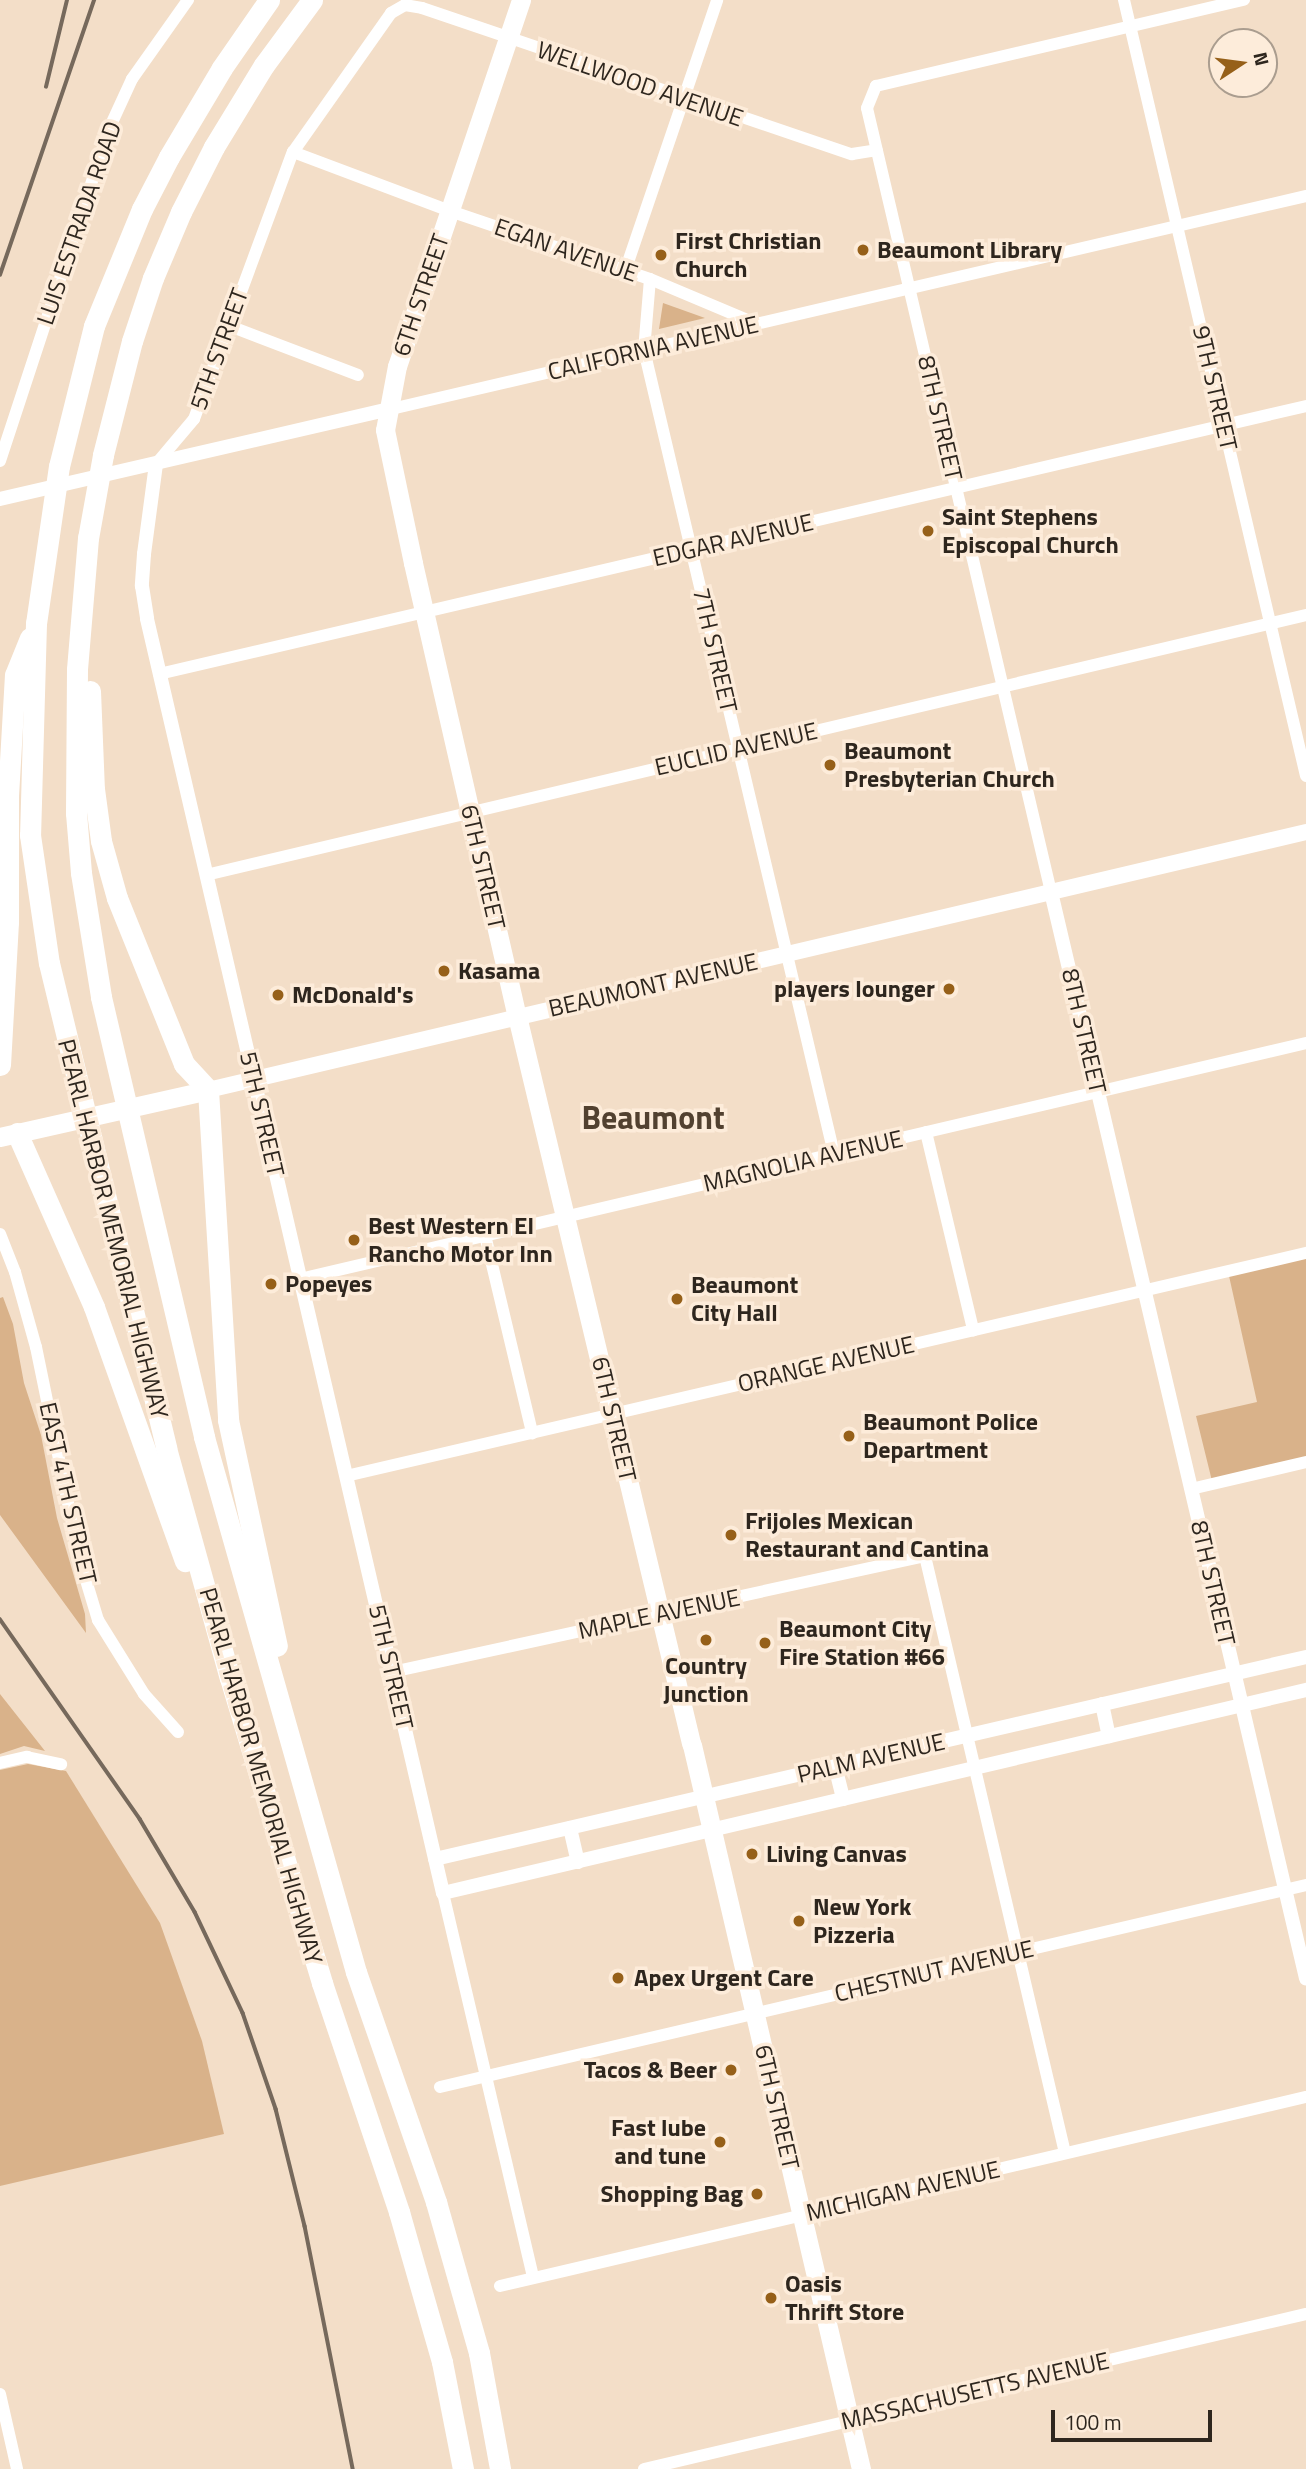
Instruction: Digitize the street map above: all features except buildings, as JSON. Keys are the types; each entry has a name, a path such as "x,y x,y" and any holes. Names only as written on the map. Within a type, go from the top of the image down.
{"highway":[{"name":"PEARL HARBOR MEMORIAL HIGHWAY","path":"270,0 192,116 142,209 94,326 59,466 36,623 30,835 49,963 166,1448 230,1678 322,1983 400,2212 442,2362 463,2469"},
{"name":"PEARL HARBOR MEMORIAL HIGHWAY","path":"312,0 264,65 214,147 181,212 153,278 132,341 103,455 90,528 77,682 75,799 81,873 101,997 204,1437 285,1714 356,1972 439,2214 479,2353 500,2469"},
{"path":"90,528 90,732 102,841 117,898 184,1064 208,1090 228,1420 278,1652 285,1714"},
{"path":"0,1065 8,945 8,796 16,676 36,623"},
{"path":"8,1135 94,1307 164,1507 230,1678"}],"main road":[{"name":"6TH STREET","path":"521,0 397,366 387,410 389,456 517,1016 704,1796 861,2469"},
{"name":"BEAUMONT AVENUE","path":"8,1135 1306,832"}],"street":[{"name":"LUIS ESTRADA ROAD","path":"0,461 109,129 132,79 188,0"},
{"path":"625,271 718,0"},
{"name":"9TH STREET","path":"1124,0 1306,776"},
{"path":"1130,27 1244,0"},
{"name":"WELLWOOD AVENUE","path":"405,5 852,154 877,150"},
{"name":"5TH STREET","path":"405,5 391,13 293,152 194,419 156,464 142,586 159,674 533,2278"},
{"name":"8TH STREET","path":"1130,27 876,86 867,108 1306,1978"},
{"name":"EGAN AVENUE","path":"293,152 450,211 650,279 757,324"},
{"name":"CALIFORNIA AVENUE","path":"0,499 1306,196"},
{"name":"7TH STREET","path":"650,279 644,350 834,1154"},
{"path":"227,325 358,375"},
{"name":"EDGAR AVENUE","path":"159,674 1306,406"},
{"name":"EUCLID AVENUE","path":"206,875 1306,615"},
{"name":"MAGNOLIA AVENUE","path":"300,1279 1306,1043"},
{"path":"926,1132 973,1330"},
{"name":"EAST 4TH STREET","path":"0,1234 15,1272 36,1346 79,1557 98,1620 145,1694 178,1732"},
{"path":"485,1235 532,1433"},
{"name":"ORANGE AVENUE","path":"346,1476 1306,1253"},
{"path":"1191,1489 1306,1462"},
{"name":"MAPLE AVENUE","path":"392,1672 925,1556 968,1736"},
{"name":"PALM AVENUE","path":"435,1859 1306,1657"},
{"name":"PALM AVENUE","path":"443,1893 1306,1690"},
{"path":"1102,1704 1109,1736"},
{"path":"968,1736 1065,2153"},
{"path":"0,1763 27,1757 61,1764"},
{"path":"835,1766 843,1799"},
{"path":"569,1828 578,1862"},
{"name":"CHESTNUT AVENUE","path":"440,2087 1306,1885"},
{"name":"MICHIGAN AVENUE","path":"500,2286 1306,2097"},
{"name":"MASSACHUSETTS AVENUE","path":"644,2469 1306,2314"},
{"path":"0,2394 18,2469"}],"shaded area":[{"path":"663,303 705,318 659,329"},
{"path":"1306,1258 1306,1461 1212,1481 1196,1416 1257,1402 1229,1276"},
{"path":"3,1297 13,1324 24,1383 41,1435 57,1518 85,1614 86,1633 0,1515 0,1298"},
{"path":"0,1694 45,1751 24,1746 0,1754"},
{"path":"28,1764 66,1771 160,1923 202,2041 224,2134 0,2186 0,1770"}],"railway":[{"path":"46,87 67,0"},
{"path":"0,275 94,0"},
{"path":"0,1619 140,1819 195,1912 243,2013 276,2109 305,2226 353,2469"}],"place":[{"name":"Beaumont Library","path":"863,250"},
{"name":"First Christian Church","path":"661,255"},
{"name":"Saint Stephens Episcopal Church","path":"928,531"},
{"name":"Beaumont Presbyterian Church","path":"830,765"},
{"name":"Kasama","path":"444,971"},
{"name":"players lounger","path":"949,989"},
{"name":"McDonald's","path":"278,995"},
{"name":"Best Western El Rancho Motor Inn","path":"354,1240"},
{"name":"Popeyes","path":"271,1284"},
{"name":"Beaumont City Hall","path":"677,1299"},
{"name":"Beaumont Police Department","path":"849,1436"},
{"name":"Frijoles Mexican Restaurant and Cantina","path":"731,1535"},
{"name":"Country Junction","path":"706,1640"},
{"name":"Beaumont City Fire Station #66","path":"765,1643"},
{"name":"Living Canvas","path":"752,1854"},
{"name":"New York Pizzeria","path":"799,1921"},
{"name":"Apex Urgent Care","path":"618,1978"},
{"name":"Tacos & Beer","path":"731,2070"},
{"name":"Fast lube and tune","path":"720,2142"},
{"name":"Shopping Bag","path":"757,2194"},
{"name":"Oasis Thrift Store","path":"771,2298"}],"district":[{"name":"Beaumont","path":"653,1117"}]}
